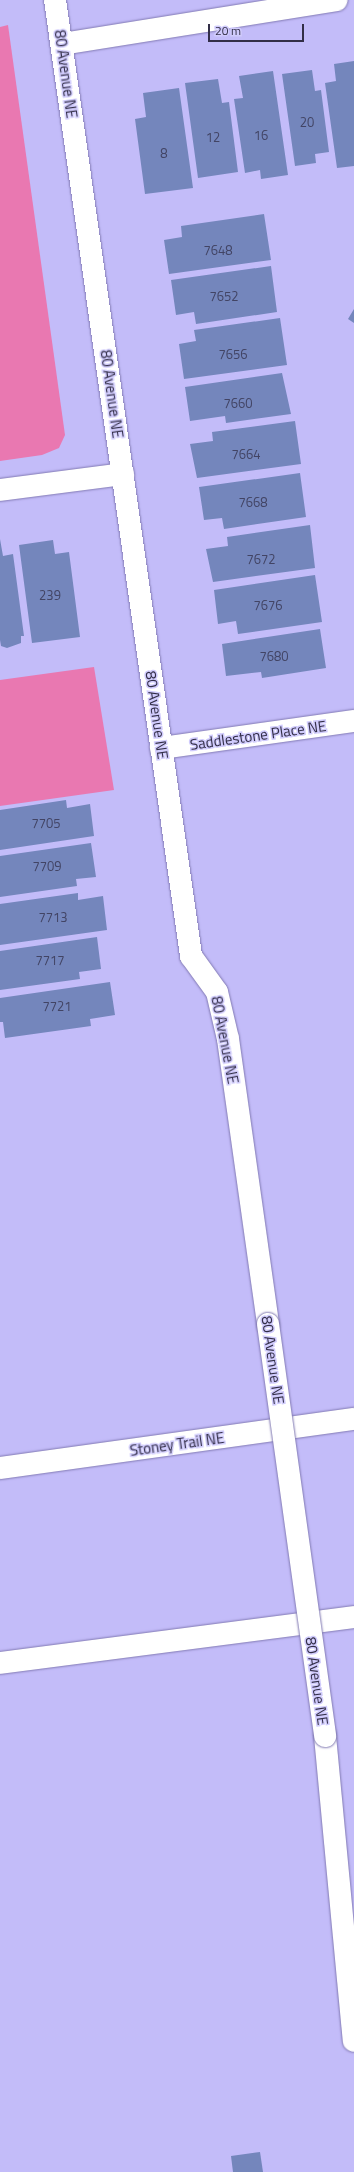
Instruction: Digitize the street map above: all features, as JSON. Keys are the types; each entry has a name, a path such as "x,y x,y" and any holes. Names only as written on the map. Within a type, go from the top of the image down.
{"main road":[{"name":"80 Avenue NE","path":"55,0 191,956 217,992 228,1039 325,1736 354,2041"},
{"path":"62,44 337,0"},
{"path":"0,490 123,474"},
{"name":"Saddlestone Place NE","path":"161,748 354,721"},
{"name":"Stoney Trail NE","path":"0,1468 354,1419"},
{"path":"0,1663 354,1617"}],"shaded area":[{"path":"8,25 65,435 59,448 42,455 0,461 0,27"},
{"path":"94,667 114,790 0,806 0,680"}],"building":[{"path":"354,61 354,166 337,168 325,83 336,81 334,64"},
{"path":"312,70 315,91 321,90 329,152 315,154 316,163 295,166 282,74"},
{"path":"273,71 288,175 261,179 260,170 245,173 234,99 243,98 239,76"},
{"path":"218,79 222,103 229,102 238,172 198,178 185,83"},
{"path":"179,88 193,188 145,194 135,119 146,117 143,93"},
{"path":"264,214 271,260 169,274 164,240 182,237 181,226"},
{"path":"271,266 277,312 196,324 194,312 176,315 171,280"},
{"path":"354,309 354,323 348,319"},
{"path":"280,318 287,365 184,379 179,344 196,341 194,330"},
{"path":"282,373 291,414 226,423 225,416 190,421 185,387"},
{"path":"295,421 301,464 197,478 190,444 213,441 212,432"},
{"path":"300,473 306,517 224,529 222,518 204,520 199,487"},
{"path":"310,525 315,568 213,582 206,549 228,546 227,537"},
{"path":"0,539 3,556 13,554 24,636 21,636 21,643 7,648 1,646 0,640"},
{"path":"53,540 55,554 69,552 80,637 32,643 19,545"},
{"path":"315,575 322,622 238,634 236,621 218,624 214,590"},
{"path":"320,629 326,668 262,678 261,672 226,676 222,644"},
{"path":"66,800 67,808 90,804 94,836 0,850 0,810"},
{"path":"91,843 96,877 76,879 77,886 0,897 0,856"},
{"path":"78,893 78,900 103,896 107,930 0,945 0,904"},
{"path":"97,937 101,969 79,972 80,979 0,990 0,951"},
{"path":"110,982 115,1015 90,1019 91,1026 5,1038 3,1022 0,1022 0,998"},
{"path":"260,2152 263,2172 233,2172 231,2156"}]}
